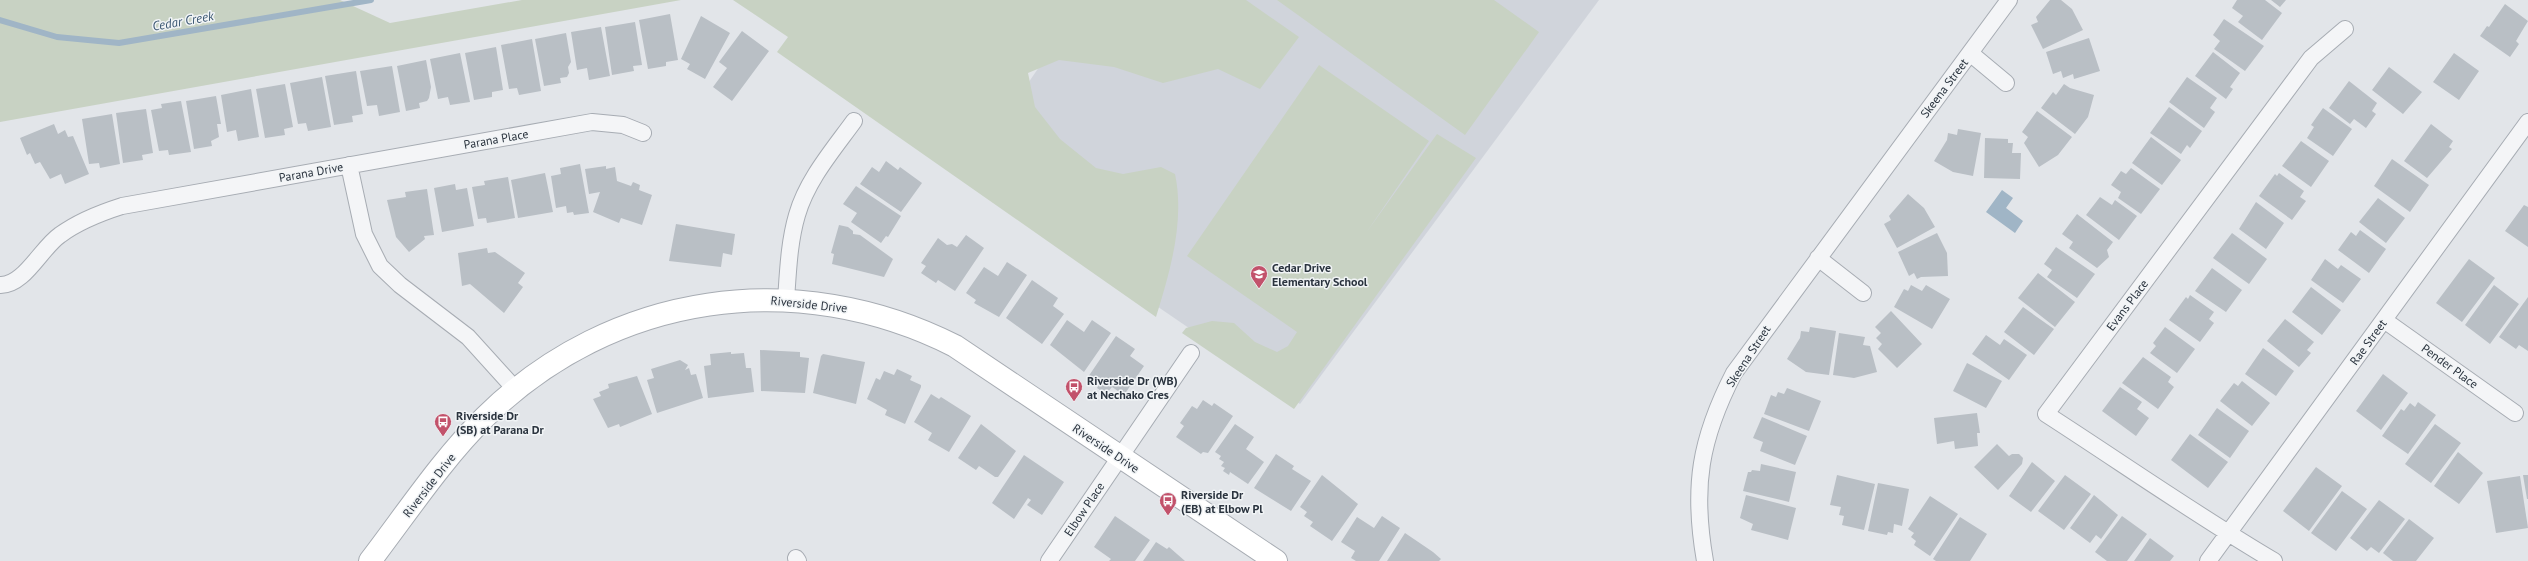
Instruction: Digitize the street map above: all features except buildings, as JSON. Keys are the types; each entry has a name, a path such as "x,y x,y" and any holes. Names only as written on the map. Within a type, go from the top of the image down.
{"street":[{"name":"Skeena Street","path":"1705,561 1700,530 1698,493 1701,466 1714,414 1738,368 2009,0"},
{"name":"Evans Place","path":"2228,534 2147,478 2046,414 2311,58 2345,28"},
{"name":"Skeena Street","path":"1970,54 2006,83"},
{"path":"786,300 790,251 799,210 812,182 854,121"},
{"name":"Parana Place","path":"349,165 592,122 623,124 643,132"},
{"name":"Rae Street","path":"2208,561 2528,122"},
{"name":"Parana Drive","path":"6,284 21,278 58,236 84,220 109,210 349,165 364,234 380,266 400,285 468,337 516,390"},
{"path":"1818,258 1863,293"},
{"name":"Riverside Drive","path":"370,561 464,440 484,418 516,390 568,353 602,336 638,321 684,309 717,303 786,300 858,311 891,319 932,335 976,359 1119,457 1276,561"},
{"name":"Pender Place","path":"2384,320 2515,413"},
{"name":"Elbow Place","path":"1049,561 1191,352"},
{"path":"2228,534 2274,561"}],"shaded area":[{"name":"Cedar Drive Elementary School","path":"1085,0 1599,0 1300,404 965,175"}],"green space":[{"path":"0,0 340,0 390,23 522,0 681,0 0,122"},
{"path":"733,0 1246,0 1299,37 1260,89 1218,69 1163,83 1114,67 1059,60 1028,73 1035,107 1060,139 1096,168 1123,174 1161,167 1175,174 1178,192 1177,228 1171,264 1156,317 777,52 788,37"},
{"path":"1277,0 1494,0 1539,32 1465,135"},
{"path":"1319,65 1429,141 1366,233 1437,134 1476,158 1294,409 1182,333 1186,328 1212,321 1234,323 1255,342 1277,352 1288,346 1297,332 1187,256"}],"water":[{"path":"2002,190 2013,198 2006,208 2023,221 2015,233 1986,212"}],"waterway":[{"name":"Cedar Creek","path":"0,20 57,37 119,43 371,0"}],"place":[{"name":"Cedar Drive Elementary School","path":"1259,289"},
{"name":"Riverside Dr (WB) at Nechako Cres","path":"1074,402"},
{"name":"Riverside Dr (SB) at Parana Dr","path":"443,437"},
{"name":"Riverside Dr (EB) at Elbow Pl","path":"1168,516"}]}
